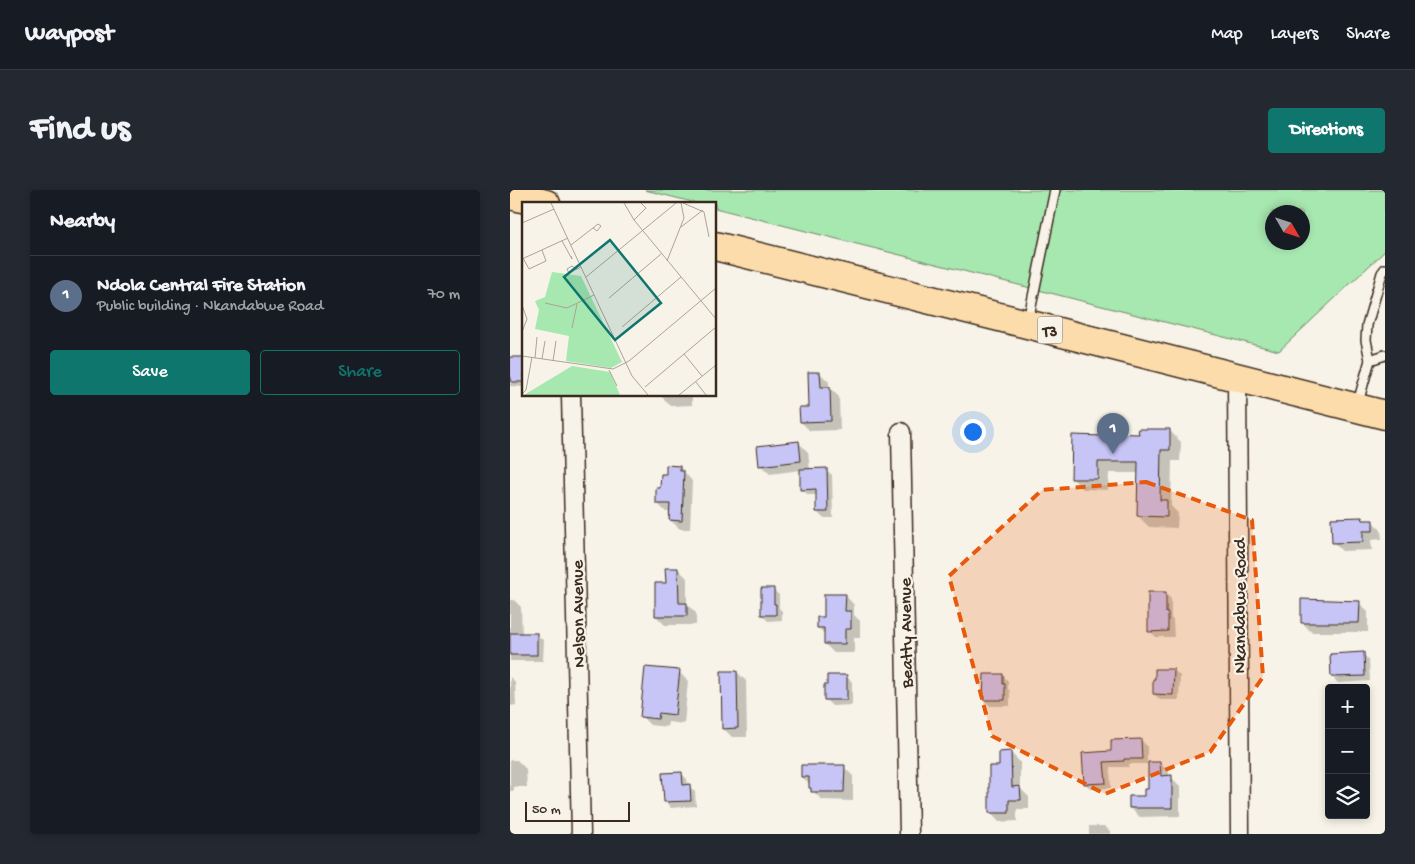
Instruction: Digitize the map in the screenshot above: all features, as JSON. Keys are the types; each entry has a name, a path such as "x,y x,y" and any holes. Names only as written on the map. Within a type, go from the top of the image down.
{"highway":[{"path":"510,195 538,202"},
{"name":"T3","path":"716,246 1385,415"}],"street":[{"name":"Nkandabwe Road","path":"1238,378 1240,834"},
{"name":"Nelson Avenue","path":"571,396 581,834"},
{"name":"Beatty Avenue","path":"902,432 909,834"}],"lane":[{"path":"1027,324 1055,190"},
{"path":"1356,408 1370,360 1366,340 1367,325 1385,268"},
{"path":"1370,360 1385,355"}],"highlighted area":[{"path":"1146,482 1252,520 1263,677 1210,752 1105,794 992,736 949,576 1042,490"}],"green space":[{"path":"645,190 1385,190 1385,251 1279,351 716,208 716,202 692,202"}],"building":[{"path":"510,357 522,357 522,382 512,382"},
{"path":"808,372 820,372 821,387 830,387 831,421 800,422 799,407 809,407"},
{"path":"1138,429 1170,429 1170,450 1161,450 1160,500 1167,500 1167,517 1137,516 1138,462 1098,462 1098,479 1071,479 1072,435 1104,436 1104,433 1139,434"},
{"path":"799,441 801,461 759,466 757,446"},
{"path":"666,465 680,466 680,471 684,471 682,521 669,520 670,504 656,504 656,488 660,488 661,474 666,474"},
{"path":"827,468 828,512 816,512 816,489 800,490 800,469"},
{"path":"1362,517 1363,520 1373,520 1373,531 1363,531 1363,542 1332,543 1331,518"},
{"path":"665,568 678,568 679,603 687,603 687,616 655,616 655,583 666,583"},
{"path":"761,588 774,588 776,615 761,615"},
{"path":"1148,592 1166,592 1168,631 1148,632"},
{"path":"824,594 846,594 845,611 851,611 851,629 845,629 845,644 824,644 824,628 817,628 817,617 824,617"},
{"path":"1301,599 1360,601 1359,623 1301,623"},
{"path":"510,633 537,633 537,655 510,655"},
{"path":"1364,652 1365,676 1331,677 1330,654"},
{"path":"645,667 680,670 675,715 659,713 658,719 640,717"},
{"path":"1155,669 1174,669 1173,695 1153,694"},
{"path":"721,671 737,671 738,728 722,729"},
{"path":"984,674 1003,674 1005,700 983,700"},
{"path":"827,675 847,675 847,700 824,700 824,685 827,685"},
{"path":"1141,739 1142,759 1104,762 1106,783 1084,784 1082,753 1111,751 1111,740"},
{"path":"1011,751 1012,787 1020,786 1021,800 1009,800 1009,813 989,813 989,766 999,766 999,752"},
{"path":"1148,762 1160,762 1161,776 1172,775 1172,808 1129,808 1129,796 1144,796 1144,789 1148,789"},
{"path":"801,765 845,765 844,792 811,792 809,777 801,777"},
{"path":"682,772 683,785 690,784 691,801 664,802 662,773"}],"place":[{"name":"Ndola Central Fire Station","path":"1113,454"}]}
